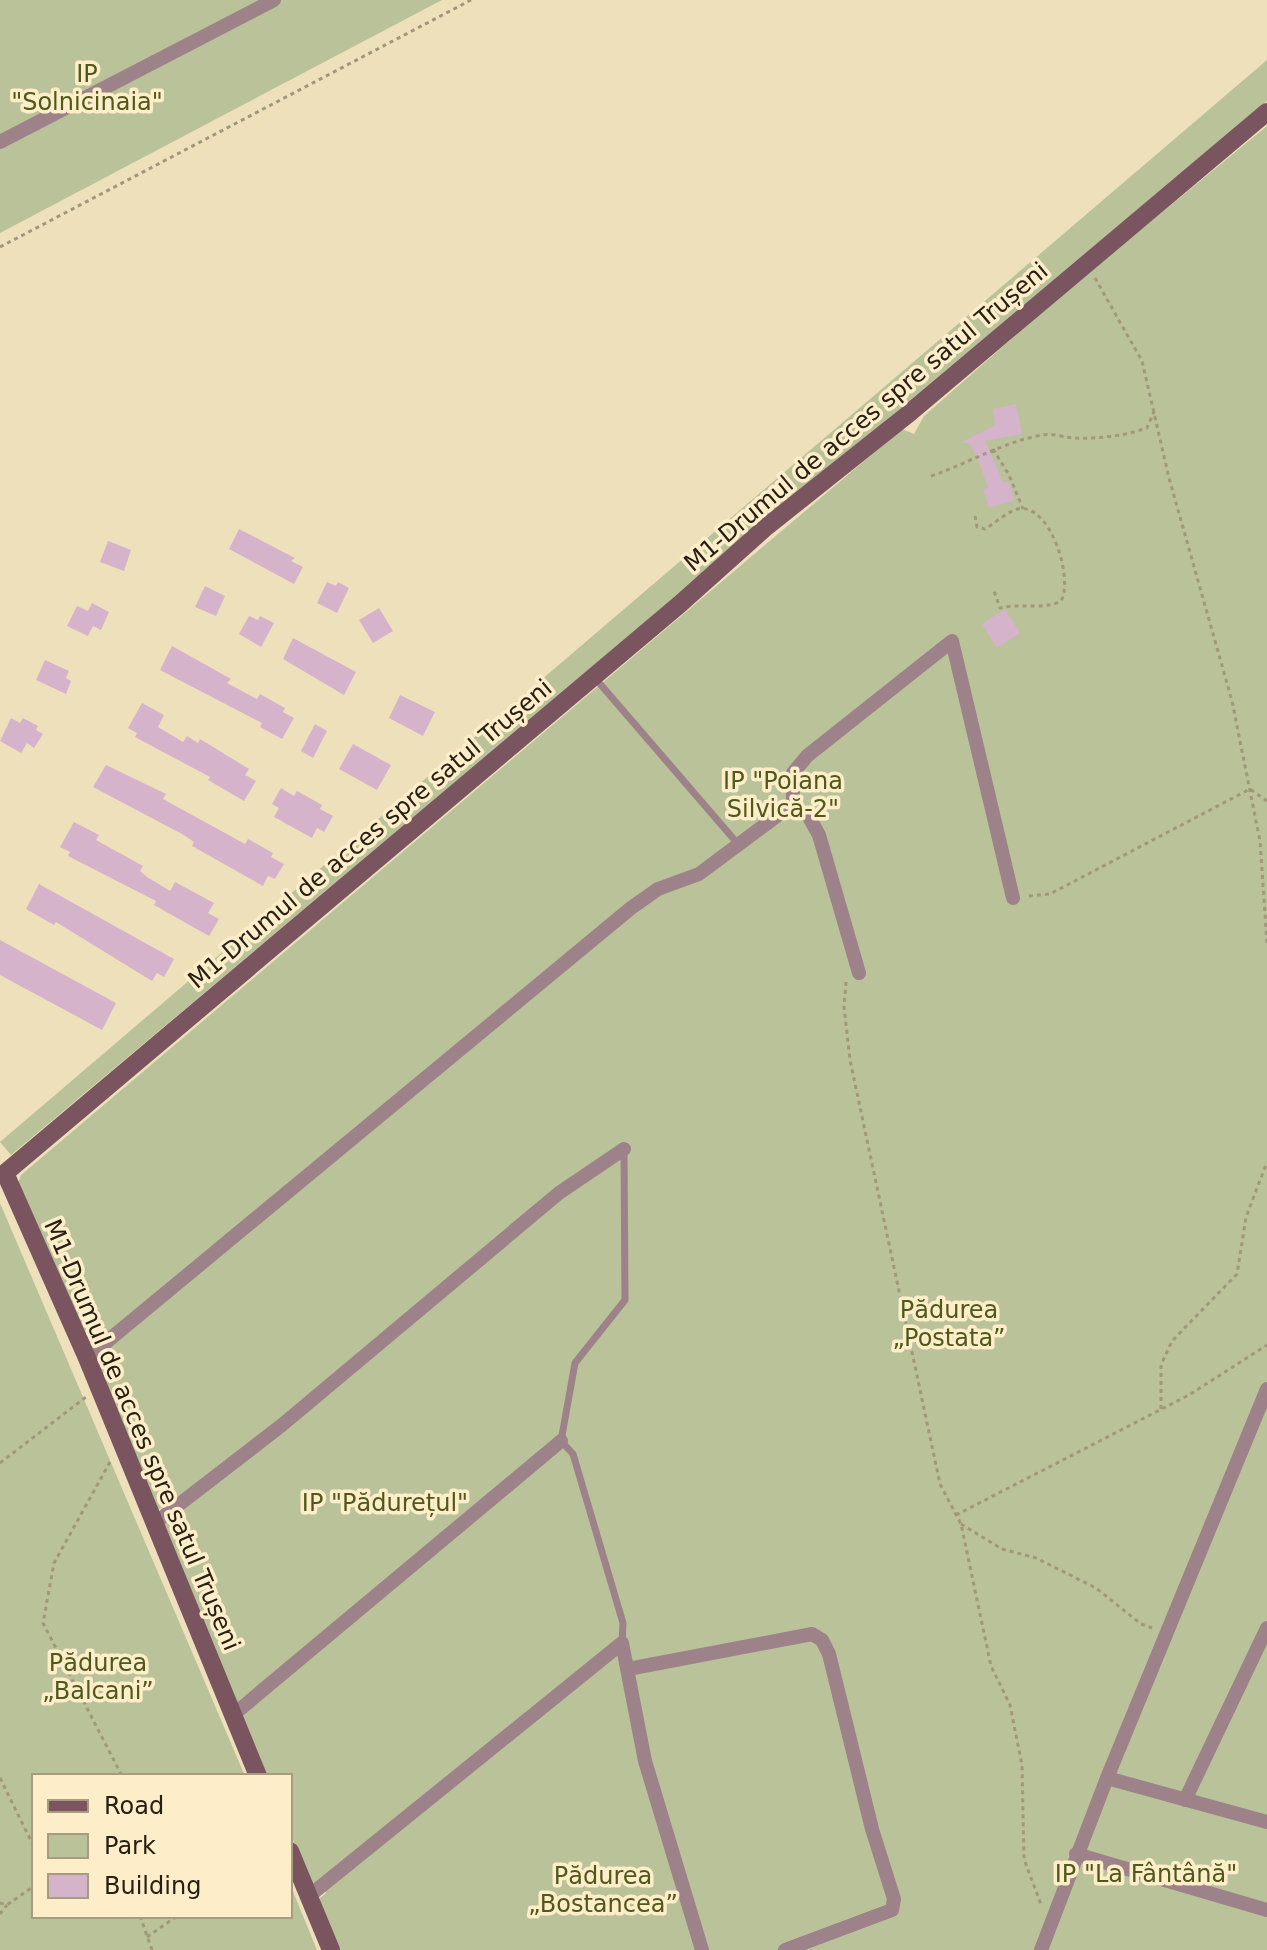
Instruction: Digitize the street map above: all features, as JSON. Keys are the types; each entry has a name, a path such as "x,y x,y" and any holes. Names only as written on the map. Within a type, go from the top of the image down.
{"street":[{"path":"0,142 274,0"},
{"name":"M1-Drumul de acces spre satul Trușeni","path":"257,1774 87,1358 2,1171 593,677 765,528 1267,112"},
{"path":"793,804 793,773 807,756 952,641 1013,898"},
{"path":"87,1358 631,908 658,889 699,874 793,804"},
{"path":"793,804 809,817 819,835 859,973"},
{"path":"155,1523 282,1425 559,1193 624,1149"},
{"path":"1041,1950 1076,1854 1267,1389"},
{"path":"233,1715 561,1441"},
{"path":"1185,1800 1267,1628"},
{"path":"628,1669 812,1634 822,1640 829,1654 872,1829 894,1899 892,1910 785,1950"},
{"path":"309,1896 622,1643 630,1698 645,1761 702,1950"},
{"path":"1107,1778 1267,1822"},
{"path":"1076,1854 1267,1910"},
{"path":"292,1856 331,1950"}],"lane":[{"path":"593,677 738,844"},
{"path":"622,1643 623,1623 573,1454 561,1441 575,1363 625,1300 624,1149"}],"path":[{"path":"0,247 471,0"},
{"path":"1086,264 1142,361 1155,409 1169,478 1232,701 1260,841 1267,943"},
{"path":"931,476 965,465 993,449 1046,434 1074,438 1125,435 1147,428 1155,409"},
{"path":"993,449 1009,475 1023,509"},
{"path":"975,516 977,527 985,529 1018,509 1030,510 1055,535 1066,578 1065,594 1053,605 1019,604 1000,608 994,591"},
{"path":"1250,789 1267,801"},
{"path":"1013,898 1050,894 1250,789"},
{"path":"859,973 846,982 844,1007 850,1060 940,1484 961,1524 991,1666 1010,1705 1022,1765 1024,1859 1034,1892 1051,1922"},
{"path":"1161,1409 1161,1365 1172,1341 1237,1274 1246,1217 1267,1162"},
{"path":"956,1515 1161,1409 1267,1345"},
{"path":"0,1463 99,1387"},
{"path":"121,1441 54,1563 43,1623 121,1774"},
{"path":"961,1524 1002,1549 1036,1558 1096,1588 1141,1624 1166,1634"},
{"path":"0,1778 32,1843"},
{"path":"0,1914 7,1905 32,1887"},
{"path":"0,1903 7,1905"},
{"path":"141,1918 152,1950"},
{"path":"147,1937 174,1918"}],"green space":[{"name":"IP \"Solnicinaia\"","path":"0,0 442,0 0,233"},
{"path":"1267,60 1267,101 11,1155 0,1142"},
{"path":"1267,126 1267,1950 340,1950 319,1899 326,1893 320,1880 312,1886 292,1838 292,1774 264,1774 240,1718 250,1709 245,1696 233,1706 163,1527 169,1505 156,1510 95,1362 100,1353 96,1344 86,1343 18,1184 21,1175 902,429 914,434 924,416 1065,292"},
{"name":"Pădurea „Balcani”","path":"0,1203 244,1774 32,1774 32,1918 292,1918 292,1889 317,1950 0,1950"}],"building":[{"path":"1016,404 1022,434 985,441 1003,482 1008,481 1015,500 989,508 983,489 988,488 979,461 970,444 962,442 995,425 993,409"},
{"path":"239,529 295,558 291,561 303,567 294,584 229,549"},
{"path":"108,541 131,550 124,571 100,562"},
{"path":"327,582 336,586 338,582 349,588 337,613 317,603"},
{"path":"205,586 225,596 216,616 195,607"},
{"path":"92,603 109,612 101,630 93,626 88,636 67,626 77,606 88,611"},
{"path":"379,608 393,631 373,643 359,620"},
{"path":"1005,609 1020,633 997,648 982,624"},
{"path":"249,616 258,620 260,616 274,623 261,647 239,634"},
{"path":"293,638 356,672 344,695 283,659"},
{"path":"172,646 231,679 227,683 257,699 260,694 285,708 283,712 294,718 282,739 260,727 262,723 160,670"},
{"path":"45,660 69,671 66,678 71,681 66,694 36,680"},
{"path":"400,695 435,712 423,736 389,718"},
{"path":"142,703 164,715 158,727 183,742 187,736 198,743 200,739 249,769 245,775 256,781 244,801 208,780 210,777 135,737 137,733 128,728"},
{"path":"11,718 20,723 23,718 38,726 36,730 43,734 34,748 27,743 21,753 0,741"},
{"path":"315,724 327,731 313,758 301,751"},
{"path":"353,744 391,765 377,790 339,769"},
{"path":"106,765 166,794 163,799 245,844 248,839 273,853 271,857 284,864 275,879 268,876 263,886 192,846 194,842 182,834 93,787"},
{"path":"281,788 294,796 297,791 322,805 320,809 333,816 324,832 317,828 312,838 274,817 279,808 272,804"},
{"path":"74,822 99,835 96,840 143,866 140,871 170,891 175,882 214,903 208,913 219,919 209,936 154,905 156,901 68,856 70,852 60,847"},
{"path":"39,884 174,959 164,977 157,973 152,981 56,922 54,925 26,909"},
{"path":"0,940 116,1003 102,1030 0,975"}],"park label":[{"name":"IP \"Poiana Silvică-2\"","path":"783,795"},
{"name":"Pădurea „Postata”","path":"949,1324"},
{"name":"IP \"Pădurețul\"","path":"385,1503"},
{"name":"IP \"La Fântână\"","path":"1146,1874"},
{"name":"Pădurea „Bostancea”","path":"603,1890"}]}
